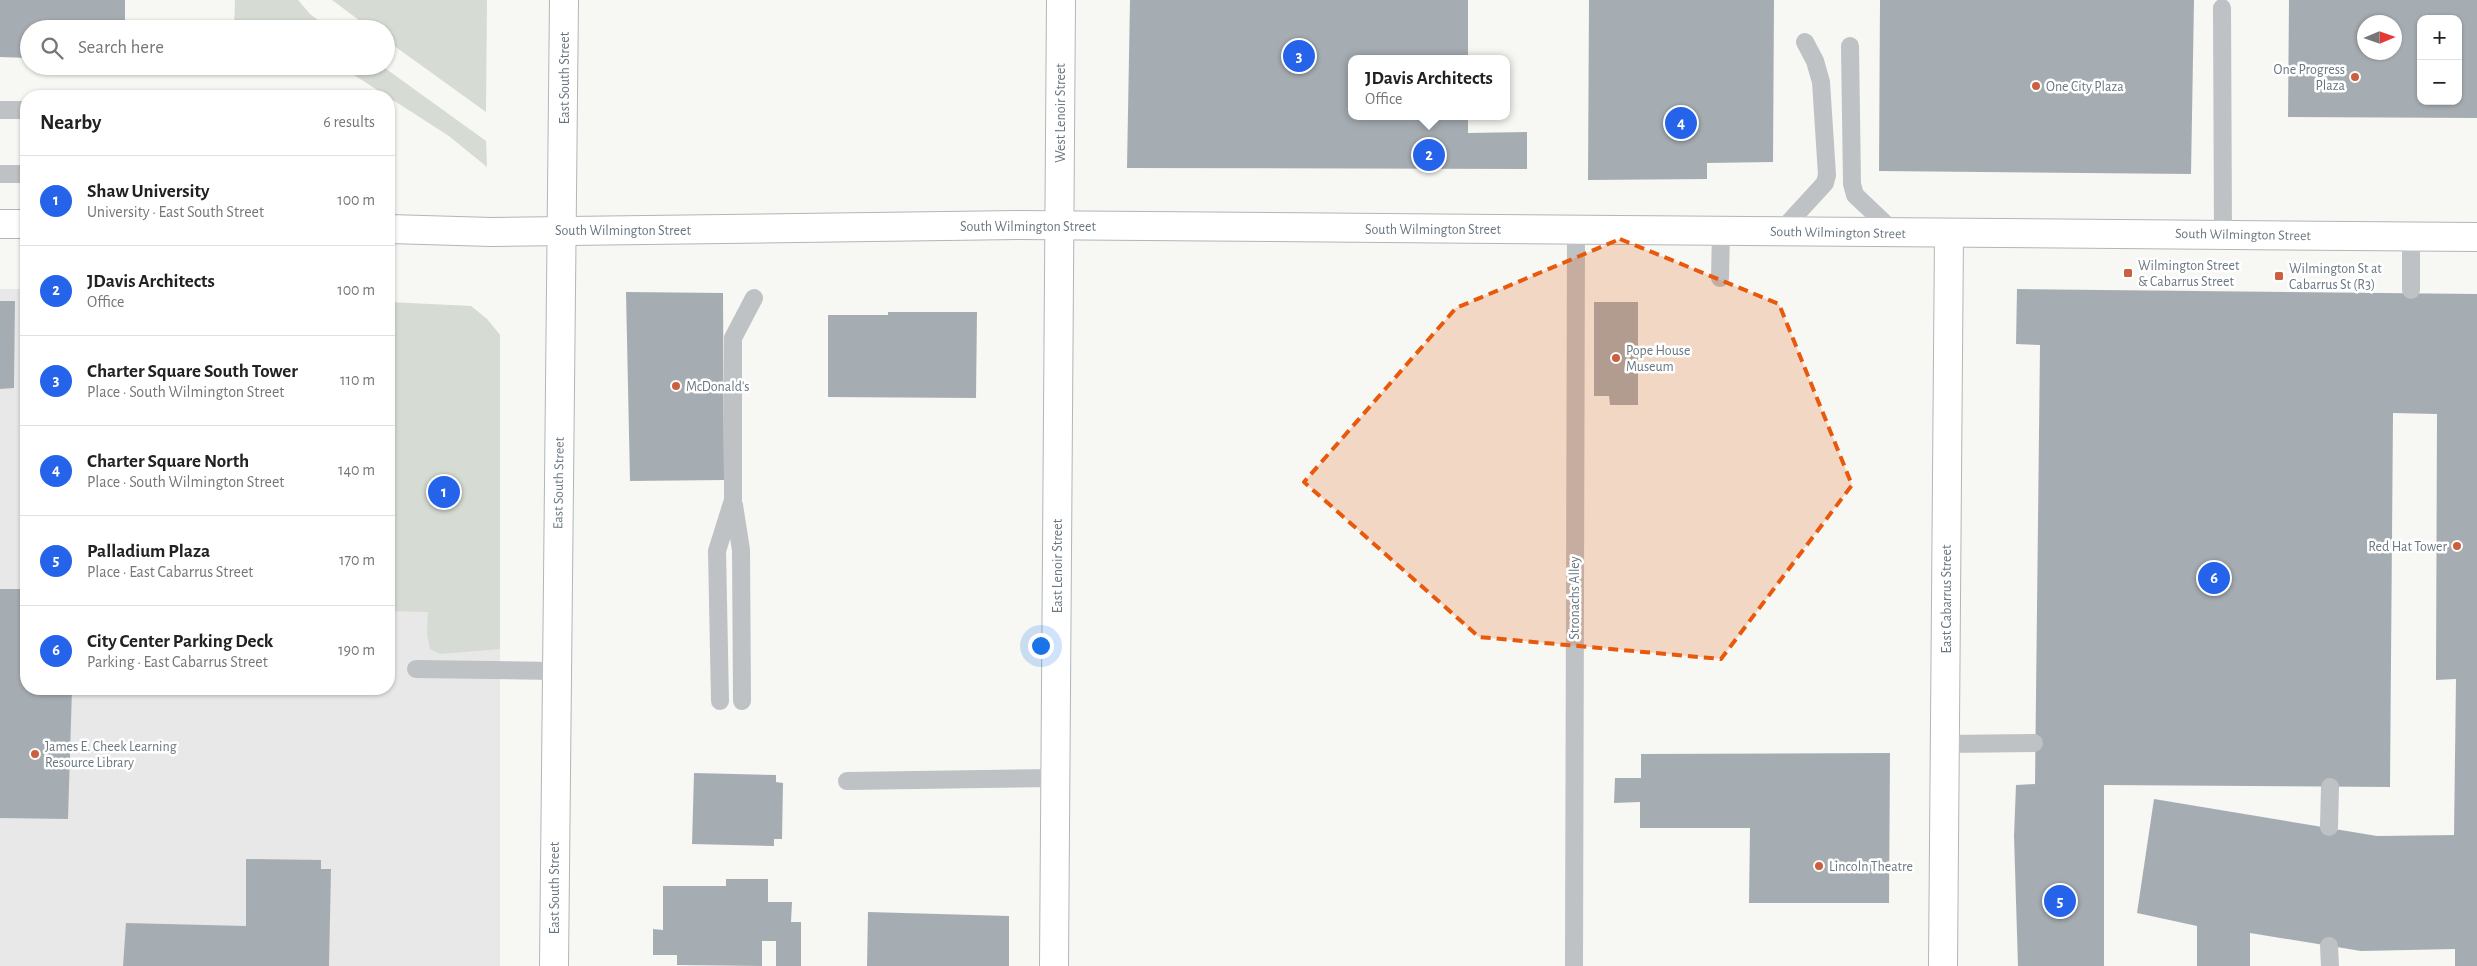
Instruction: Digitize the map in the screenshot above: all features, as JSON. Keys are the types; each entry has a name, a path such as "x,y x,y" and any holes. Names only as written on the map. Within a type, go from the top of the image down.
{"main road":[{"name":"East South Street","path":"554,966 564,0"},
{"name":"West Lenoir Street","path":"1058,226 1061,0"},
{"path":"0,224 20,224"},
{"name":"South Wilmington Street","path":"395,229 477,232 1058,226 2477,237"},
{"name":"East Lenoir Street","path":"1054,966 1058,226"},
{"name":"East Cabarrus Street","path":"1943,966 1949,233"}],"lane":[{"path":"2222,8 2223,234"},
{"path":"1781,231 1825,184 1827,175 1821,82 1815,61 1805,42"},
{"path":"1850,46 1852,184 1855,195 1895,232"},
{"path":"0,110 20,110"},
{"path":"0,174 20,174"},
{"name":"Stronachs Alley","path":"1574,966 1576,230"},
{"path":"1720,278 1721,231"},
{"path":"2411,236 2411,290"},
{"path":"742,702 741,550 733,500 733,338 754,298"},
{"path":"720,701 717,551 733,500"},
{"path":"416,669 556,671"},
{"path":"1945,744 2034,743"},
{"path":"847,781 1056,778"},
{"path":"2329,827 2330,787"},
{"path":"2329,946 2330,966"}],"highlighted area":[{"path":"1620,239 1779,304 1852,485 1721,659 1479,637 1304,482 1456,308"}],"shaded area":[{"path":"235,0 298,0 318,20 234,20"},
{"path":"332,0 487,0 486,112 395,46 395,20 359,20"},
{"path":"354,75 394,75 486,141 487,167 449,136 395,101 395,90 377,90"},
{"path":"0,289 20,289 20,695 395,695 395,303 471,306 487,319 500,335 500,966 0,966"},
{"path":"395,302 471,306 487,319 500,335 500,649 440,654 430,649 427,633 428,612 395,611"}],"building":[{"path":"0,0 125,0 125,20 20,20 20,58 0,57"},
{"path":"1130,0 1468,0 1468,55 1348,55 1348,120 1468,120 1468,133 1527,132 1527,169 1127,168"},
{"path":"1589,0 1774,0 1773,162 1707,163 1707,179 1588,180"},
{"name":"One City Plaza","path":"1880,0 2194,0 2191,174 1879,171"},
{"name":"One Progress Plaza","path":"2289,0 2477,0 2477,118 2288,117"},
{"path":"2017,289 2477,294 2477,966 2455,966 2455,949 2361,951 2250,933 2250,966 2197,966 2197,926 2137,913 2154,799 2377,836 2454,835 2456,679 2436,680 2437,414 2393,413 2390,787 2104,785 2104,966 2018,966 2014,836 2016,785 2035,784 2040,345 2016,344"},
{"name":"McDonald's","path":"626,292 723,293 724,480 630,481"},
{"path":"0,301 15,301 14,388 0,389"},
{"name":"Pope House Museum","path":"1594,302 1638,302 1638,405 1610,405 1609,396 1594,396"},
{"path":"888,312 977,312 976,398 828,397 828,315 888,315"},
{"name":"James E. Cheek Learning Resource Library","path":"0,589 20,589 20,695 72,695 68,819 0,818"},
{"name":"Lincoln Theatre","path":"1890,753 1889,903 1749,903 1750,828 1640,828 1640,802 1614,803 1615,778 1641,778 1641,754"},
{"path":"694,773 776,775 776,782 783,783 782,839 774,839 774,846 692,844"},
{"path":"246,859 321,860 321,869 331,869 329,966 123,966 126,923 246,926"},
{"path":"726,879 768,879 768,902 792,902 791,922 801,922 801,966 776,966 776,941 762,941 762,966 677,965 677,955 653,955 653,929 663,930 663,886 726,886"},
{"path":"868,912 1009,916 1009,966 867,966"}],"place":[{"name":"Charter Square South Tower","path":"1299,56"},
{"name":"One Progress Plaza","path":"2355,77"},
{"name":"One City Plaza","path":"2036,86"},
{"name":"Charter Square North","path":"1681,123"},
{"name":"JDavis Architects","path":"1429,155"},
{"name":"Wilmington Street & Cabarrus Street","path":"2128,273"},
{"name":"Wilmington St at Cabarrus St (R3)","path":"2279,276"},
{"name":"Pope House Museum","path":"1616,358"},
{"name":"McDonald's","path":"676,386"},
{"name":"Shaw University","path":"444,492"},
{"name":"Red Hat Tower","path":"2457,546"},
{"name":"City Center Parking Deck","path":"2214,578"},
{"name":"James E. Cheek Learning Resource Library","path":"35,754"},
{"name":"Lincoln Theatre","path":"1819,866"},
{"name":"Palladium Plaza","path":"2060,901"}]}
